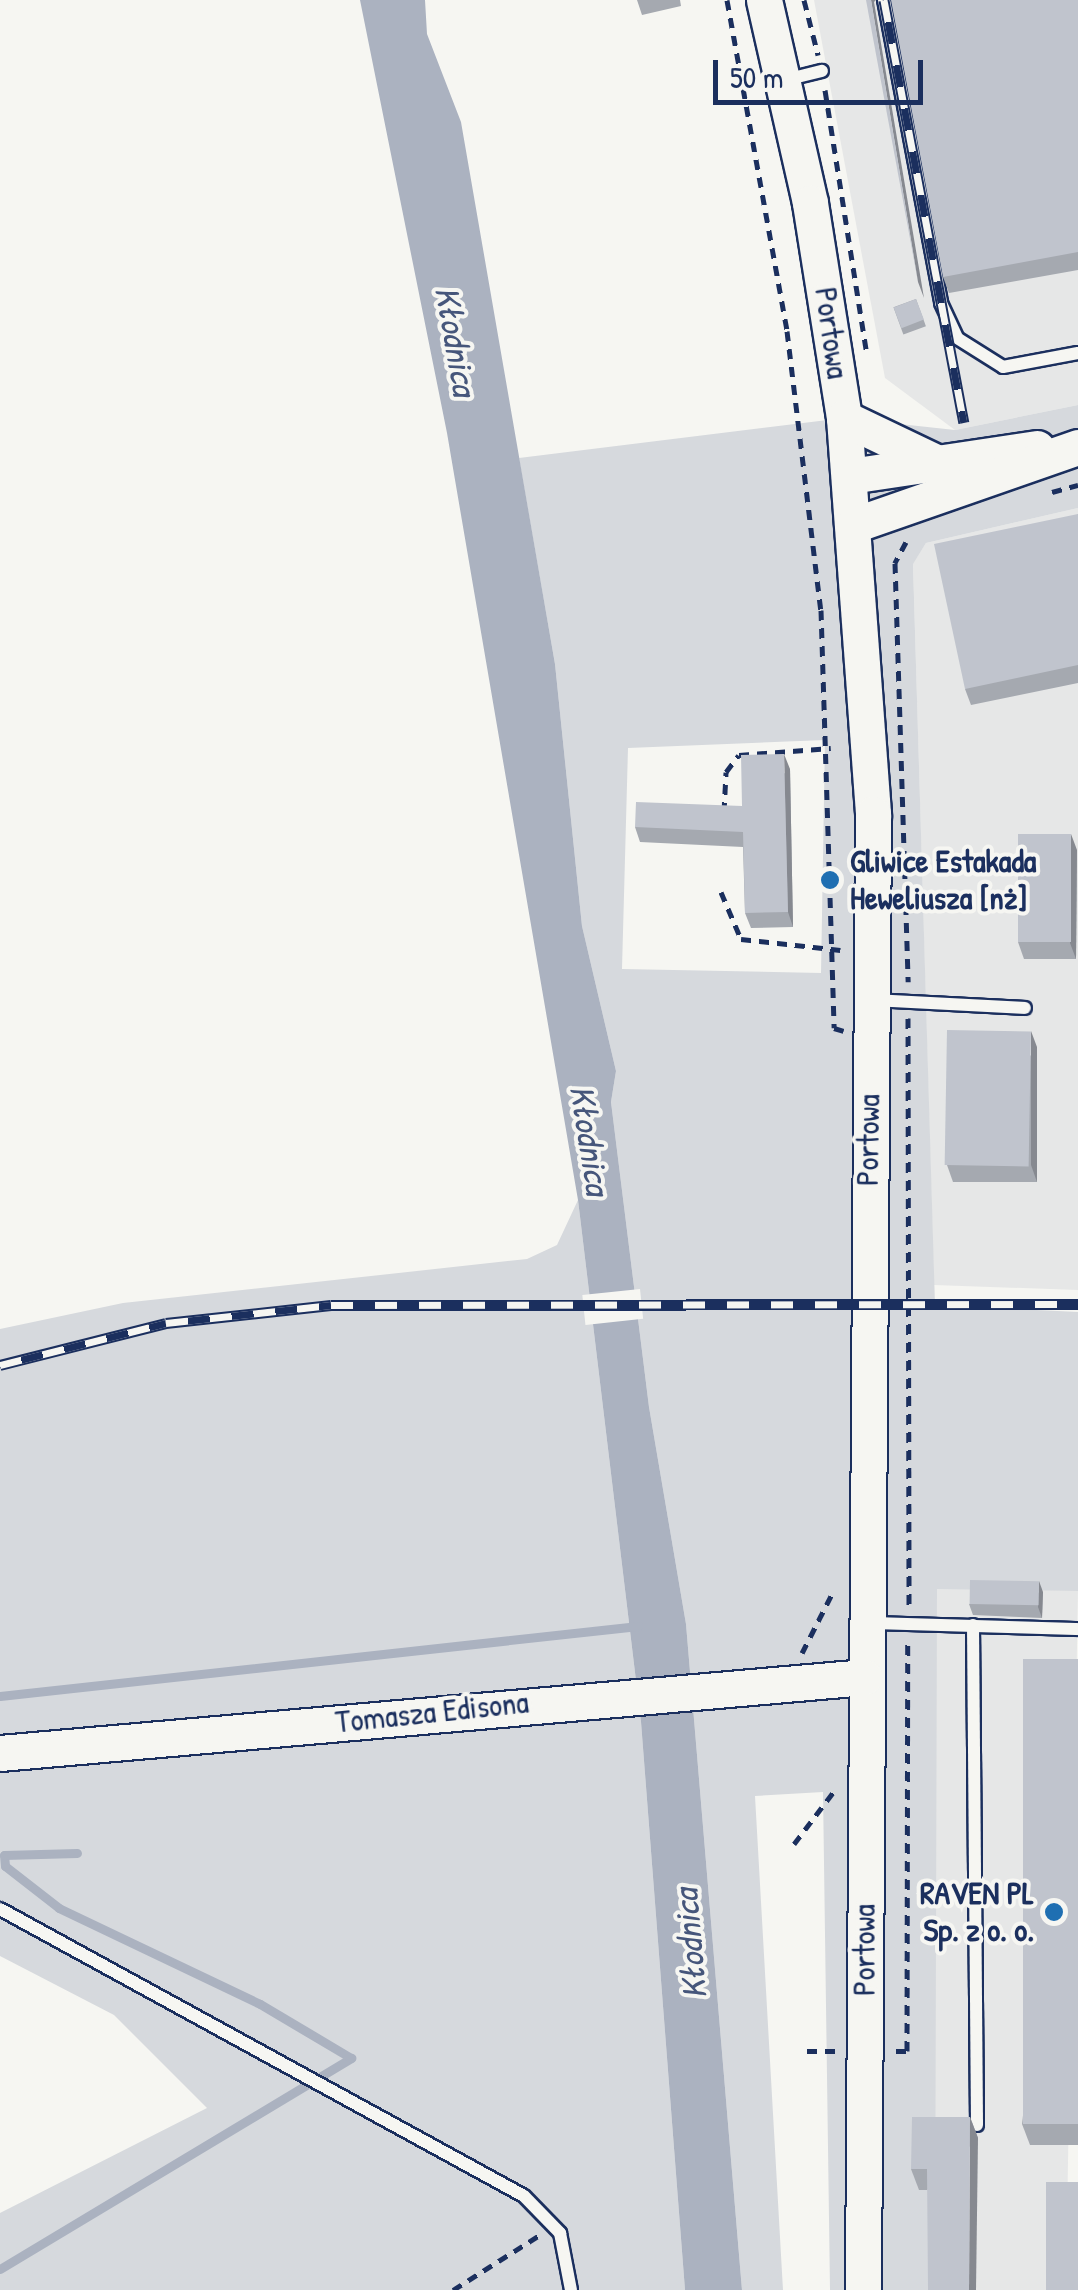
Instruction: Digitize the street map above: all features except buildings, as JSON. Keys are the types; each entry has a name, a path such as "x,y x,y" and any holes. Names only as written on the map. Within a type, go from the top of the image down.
{"street":[{"name":"Portowa","path":"764,0 785,80 844,418 869,746 874,951 864,1678 863,2290"},
{"path":"844,418 936,462"},
{"path":"850,476 1078,444"},
{"path":"854,524 1078,444"},
{"name":"Tomasza Edisona","path":"0,1753 606,1695 864,1678"}],"lane":[{"path":"884,0 942,303 957,338 1003,367 1078,353"},
{"path":"785,80 822,71"},
{"path":"872,1000 1024,1008"},
{"path":"865,1623 1078,1630"},
{"path":"973,1624 977,2124"},
{"path":"0,1908 524,2196 553,2226 570,2290"}],"path":[{"path":"727,0 787,331 828,748 837,950 834,1028 870,1040"},
{"path":"804,0 822,71 869,350 863,366"},
{"path":"906,2052 908,1003 895,563 911,536"},
{"path":"724,818 732,760 869,746"},
{"path":"721,892 741,939 874,951"},
{"path":"783,1659 800,1657 834,1576"},
{"path":"794,1844 836,1788"},
{"path":"453,2290 553,2226"}],"shaded area":[{"path":"814,0 1078,0 1078,405 955,430 885,378"},
{"path":"1078,405 1078,508 926,543 913,564 935,1305 1078,1312 1078,1591 937,1589 935,2290 830,2290 823,1792 755,1796 783,2290 742,2290 686,1624 649,1407 611,1102 616,1071 582,926 555,664 519,458 844,418 955,430","holes":["825,740 821,973 622,969 628,748"]},
{"path":"1078,508 1078,1290 934,1285 913,563 926,543"},
{"path":"578,1200 641,1722 685,2290 0,2290 0,2213 207,2108 114,2015 0,1956 0,1329 123,1303 527,1259 557,1245"},
{"path":"937,1588 1078,1590 1066,2290 925,2290"}],"water":[{"name":"Kłodnica","path":"360,0 425,0 427,34 461,122 555,664 582,926 616,1071 611,1102 649,1407 686,1624 742,2290 685,2290 641,1722 578,1200 447,433"}],"pier":[{"path":"640,1289 643,1319 585,1325 582,1295"}],"waterway":[{"path":"0,1696 638,1626"},
{"path":"0,2269 351,2058 260,2004 59,1908 5,1866 4,1855 77,1853"}],"railway":[{"path":"884,0 964,422"},
{"path":"0,1365 166,1323 331,1305 1078,1304"}],"place":[{"name":"Gliwice Estakada Heweliusza [nż]","path":"830,880"},
{"name":"RAVEN PL Sp. z o. o.","path":"1054,1912"}]}
